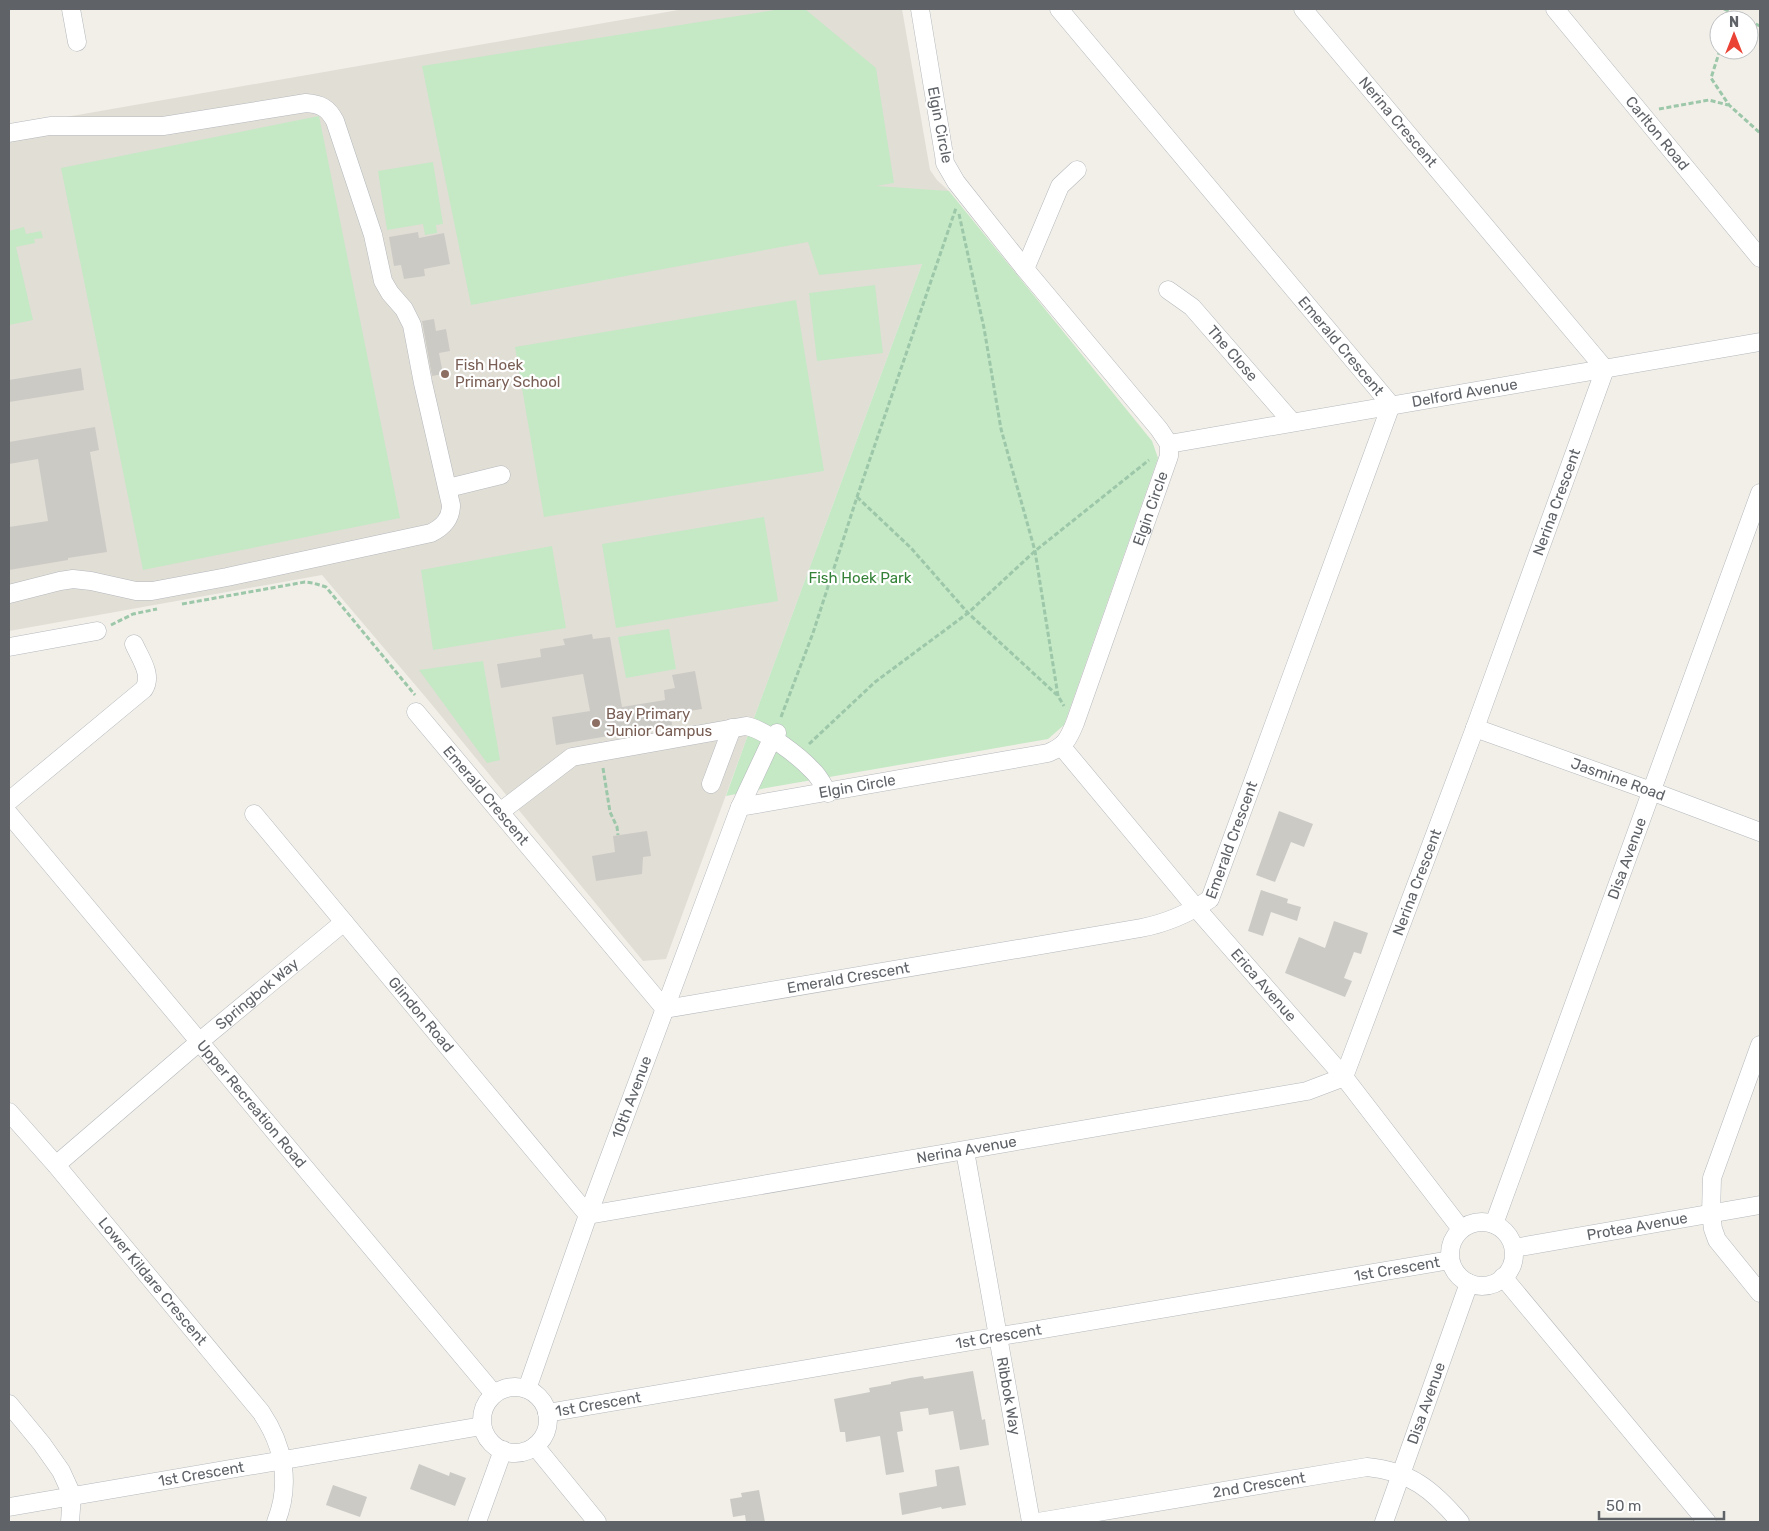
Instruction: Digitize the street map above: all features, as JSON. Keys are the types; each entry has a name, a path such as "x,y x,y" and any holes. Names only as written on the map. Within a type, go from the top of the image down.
{"street":[{"path":"71,9 77,42"},
{"name":"Elgin Circle","path":"740,807 1048,753 1062,747 1075,724 1167,464 1169,444 1159,429 1025,269 956,182 945,163 920,9"},
{"name":"Emerald Crescent","path":"416,712 664,1009 1141,928 1165,923 1197,908 1210,899 1391,406 1059,9"},
{"name":"Nerina Crescent","path":"1304,9 1605,369 1475,728 1344,1077"},
{"name":"Carlton Road","path":"1555,9 1760,258"},
{"path":"9,133 50,126 163,126 306,103 325,107 331,112 336,121 373,235 383,281 404,310 412,325 423,383 451,505 451,512 447,520 436,531 421,536 227,577 152,591 136,591 91,580 73,579 9,594"},
{"path":"1025,269 1060,186 1077,170"},
{"name":"The Close","path":"1168,290 1192,307 1292,422"},
{"name":"Delford Avenue","path":"1169,444 1760,342"},
{"path":"448,488 501,475"},
{"name":"Disa Avenue","path":"1494,1224 1760,493"},
{"path":"9,647 97,631"},
{"path":"9,801 144,689 147,685 148,677 134,644"},
{"path":"500,812 566,760 581,754 746,726 755,727 774,736 813,770 828,793"},
{"path":"711,784 732,728"},
{"name":"Jasmine Road","path":"1475,728 1760,832"},
{"name":"10th Avenue","path":"527,1390 588,1215 740,807 774,736"},
{"name":"Erica Avenue","path":"1062,747 1197,908 1344,1077 1461,1229"},
{"name":"Upper Recreation Road","path":"9,814 494,1394"},
{"name":"Glindon Road","path":"254,814 588,1215"},
{"name":"Springbok Way","path":"56,1165 199,1042 344,922"},
{"path":"1760,1045 1714,1172 1711,1186 1711,1213 1715,1235 1720,1246 1760,1293"},
{"name":"Nerina Avenue","path":"588,1215 1307,1091 1344,1077"},
{"name":"Lower Kildare Crescent","path":"9,1112 56,1165 270,1424 283,1460 284,1496 276,1522"},
{"name":"Ribbok Way","path":"965,1150 1031,1522"},
{"name":"Protea Avenue","path":"1514,1248 1760,1205"},
{"path":"1476,1222 1494,1224 1507,1234 1514,1248 1514,1259 1510,1269 1503,1277 1487,1285 1478,1285 1469,1283 1457,1274 1450,1260 1451,1243 1461,1229 1476,1222"},
{"name":"1st Crescent","path":"547,1413 1450,1260"},
{"path":"1503,1277 1707,1522"},
{"name":"Disa Avenue","path":"1384,1522 1469,1283"},
{"path":"510,1387 527,1390 536,1395 543,1403 547,1413 546,1431 535,1446 520,1452 503,1450 494,1445 486,1436 482,1426 483,1412 485,1405 494,1394 510,1387"},
{"path":"9,1404 42,1444 61,1471 72,1496 70,1522"},
{"name":"1st Crescent","path":"9,1507 482,1426"},
{"path":"535,1446 597,1522"},
{"path":"477,1522 503,1450"},
{"name":"2nd Crescent","path":"1038,1522 1367,1467 1402,1473 1437,1497 1460,1522"}],"path":[{"path":"1717,60 1712,78 1729,106 1760,133"},
{"path":"1640,113 1709,100 1729,106"},
{"path":"774,736 813,633 856,497 957,206 984,328 1001,429 1035,551 1058,696"},
{"path":"807,746 875,682 968,613 1035,551 1169,444"},
{"path":"856,497 911,548 968,613 1058,696 1075,724"},
{"path":"181,605 304,582 326,587 418,699 416,712"},
{"path":"97,631 133,614 162,608"},
{"path":"601,751 610,812 618,835"}],"shaded area":[{"name":"Fish Hoek Primary School","path":"684,9 902,9 930,170 937,180 949,191 754,718 743,721 749,732 666,959 643,961 428,700 322,575 9,631 9,127"}],"green space":[{"name":"Fish Hoek Park","path":"781,9 805,9 876,68 894,183 876,186 949,191 1152,441 1158,458 1064,725 1048,739 726,796 749,732 743,720 754,718 922,264 819,275 808,242 471,305 422,66"},
{"path":"319,116 400,518 143,570 61,168"},
{"path":"433,162 443,224 436,225 437,233 425,235 423,224 387,230 378,171"},
{"path":"24,227 26,234 41,231 43,238 34,239 35,243 16,247 33,320 9,325 9,231"},
{"path":"875,285 883,353 817,361 809,293"},
{"path":"796,300 824,471 544,517 515,347"},
{"path":"764,517 778,601 616,628 602,544"},
{"path":"552,546 566,628 433,650 421,570"},
{"path":"669,629 676,669 626,678 618,637"},
{"path":"483,661 500,760 487,763 419,670"}],"building":[{"path":"418,232 419,238 444,233 450,264 424,269 425,276 404,279 401,265 394,266 389,237"},
{"path":"434,319 436,331 446,329 450,351 439,353 443,374 432,376 422,321"},
{"path":"81,368 84,390 9,402 9,380"},
{"path":"95,427 99,450 90,452 107,552 9,570 9,527 48,521 38,459 9,464 9,442"},
{"path":"592,634 593,639 610,637 622,707 665,700 664,690 675,688 672,675 695,671 702,709 671,714 672,725 556,745 552,717 590,711 583,674 501,688 497,664 541,657 540,649 565,645 563,639"},
{"path":"1279,811 1313,824 1304,847 1291,842 1275,882 1256,875"},
{"path":"647,831 651,856 643,857 642,874 596,881 592,856 615,852 613,836"},
{"path":"1261,890 1288,899 1287,903 1301,907 1297,921 1271,912 1263,936 1248,931"},
{"path":"1334,921 1368,933 1361,954 1354,952 1344,978 1352,981 1345,997 1285,973 1299,937 1325,948"},
{"path":"973,1371 982,1420 985,1419 989,1445 960,1450 953,1411 929,1415 928,1408 900,1412 903,1431 897,1432 904,1472 886,1475 880,1436 846,1442 845,1432 840,1432 834,1399 870,1392 869,1388 910,1378 923,1376 924,1379"},
{"path":"419,1464 449,1476 450,1472 466,1478 455,1506 410,1489"},
{"path":"959,1466 966,1505 942,1509 941,1507 902,1515 899,1493 937,1486 935,1470"},
{"path":"333,1485 367,1497 360,1517 326,1505"},
{"path":"759,1490 765,1522 746,1522 745,1515 733,1517 730,1499 742,1497 741,1493"}],"place":[{"name":"Fish Hoek Primary School","path":"445,374"},
{"name":"Bay Primary Junior Campus","path":"596,723"}]}
